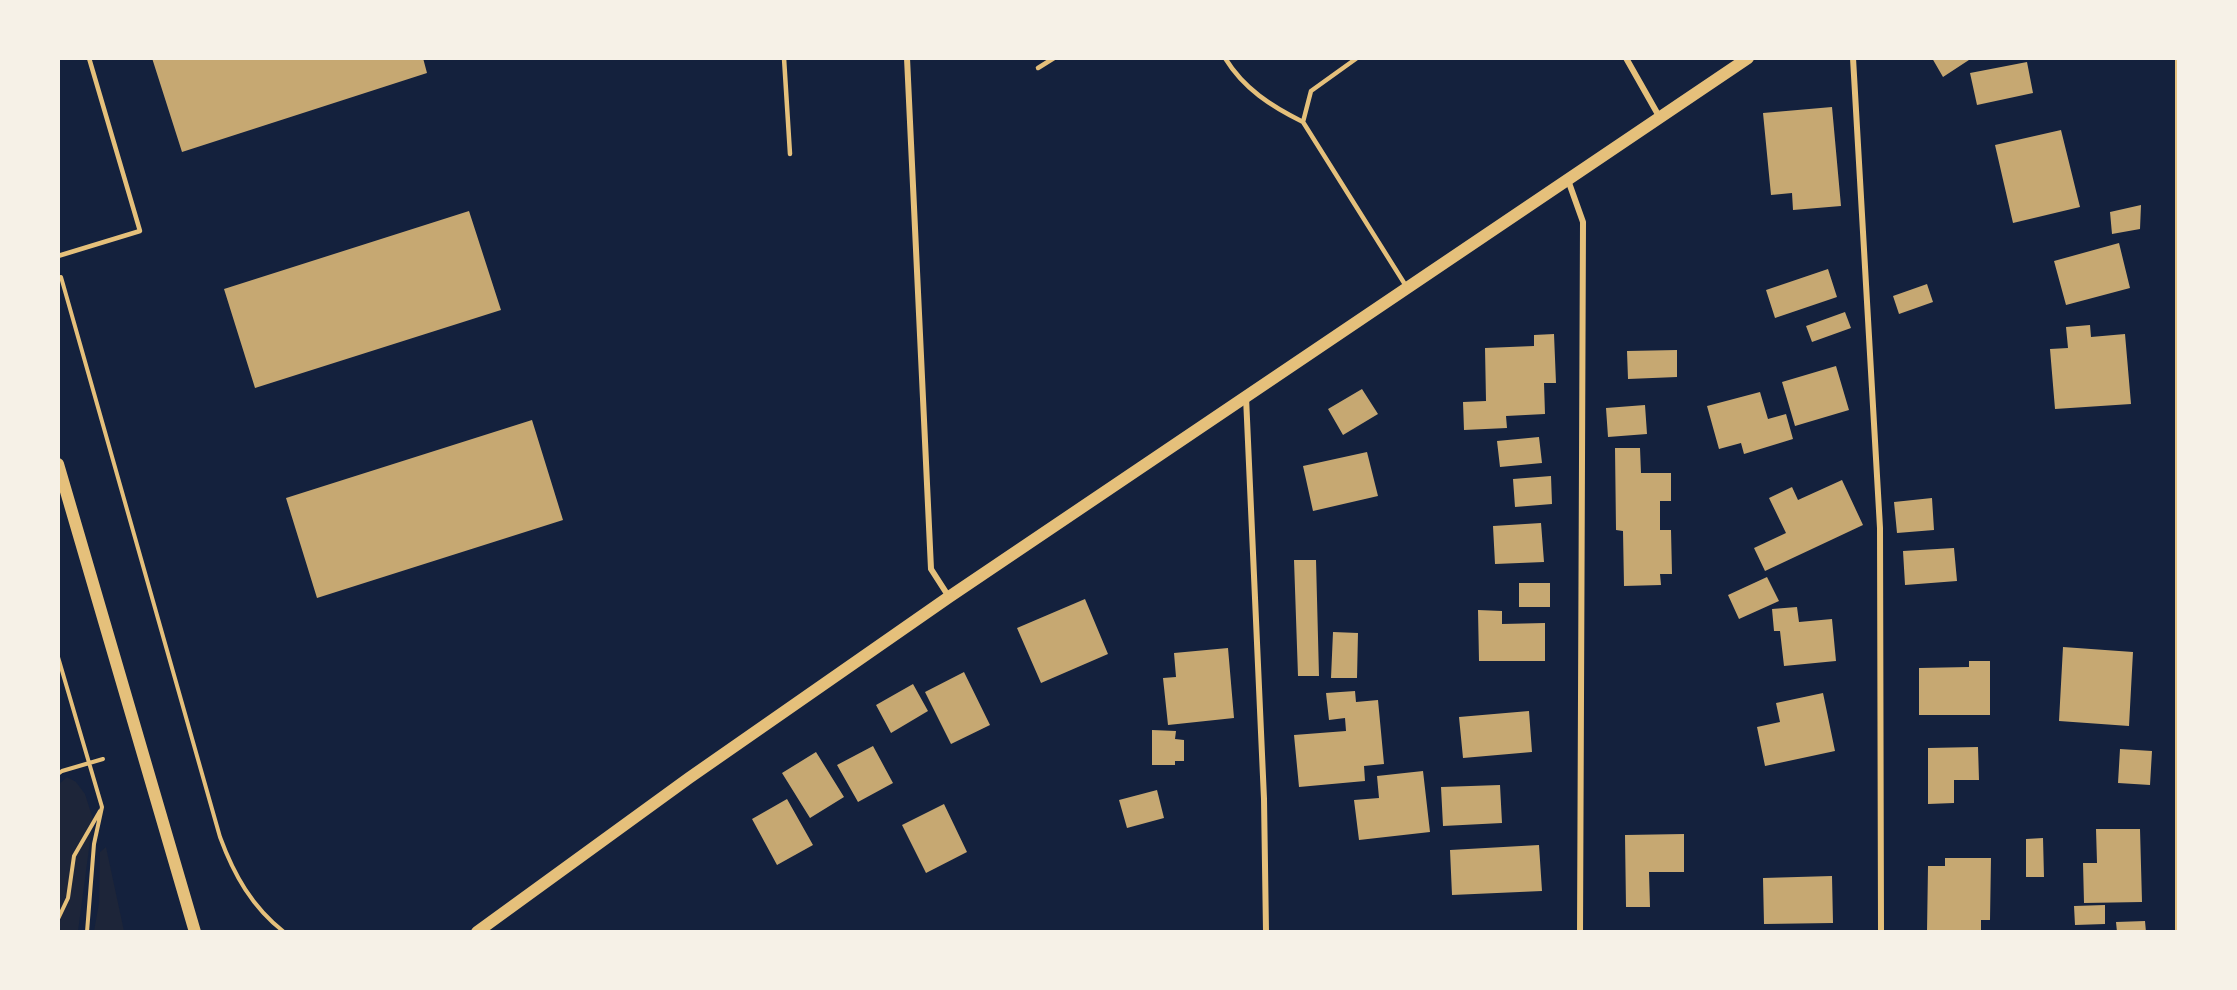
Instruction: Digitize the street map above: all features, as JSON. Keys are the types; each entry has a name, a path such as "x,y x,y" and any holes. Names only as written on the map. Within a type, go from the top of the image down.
{"main road":[{"path":"477,932 689,778 949,597 1748,58"},
{"path":"58,464 195,932"}],"street":[{"path":"907,58 931,569 949,597"},
{"path":"1626,58 1660,119"},
{"path":"1853,58 1880,528 1881,932"},
{"path":"2178,58 2178,932"},
{"path":"1568,180 1583,222 1580,932"},
{"path":"1246,397 1264,799 1266,932"}],"lane":[{"path":"58,256 140,231 89,58"},
{"path":"784,58 790,154"},
{"path":"1038,68 1054,58"},
{"path":"1225,58 1236,76 1270,105 1303,122 1407,288"},
{"path":"1303,122 1311,90 1357,58"}],"path":[{"path":"58,267 220,837 233,873 259,907 284,932"},
{"path":"58,657 102,807 94,844 87,932"},
{"path":"58,774 88,762 103,759"},
{"path":"58,919 68,898 74,856 102,807"}],"shaded area":[{"path":"67,777 76,782 85,794 93,819 78,931 59,931 58,785"},
{"path":"106,847 124,931 94,931 99,903 100,852"}],"building":[{"path":"152,58 423,58 427,73 182,152"},
{"path":"1932,58 1972,58 1943,77"},
{"path":"2027,62 2033,93 1977,105 1970,73"},
{"path":"1832,107 1841,206 1793,210 1792,193 1771,195 1763,113"},
{"path":"2061,130 2080,207 2013,223 1995,145"},
{"path":"2141,205 2140,229 2112,234 2110,212"},
{"path":"469,211 501,310 255,388 224,289"},
{"path":"2119,243 2130,288 2066,305 2054,261"},
{"path":"1828,269 1837,297 1775,318 1766,290"},
{"path":"1927,284 1933,302 1899,314 1893,296"},
{"path":"1845,312 1851,328 1812,342 1806,326"},
{"path":"2090,325 2091,337 2125,334 2131,404 2055,409 2050,349 2068,348 2066,327"},
{"path":"1554,334 1556,383 1544,383 1545,414 1506,416 1507,428 1464,430 1463,402 1486,401 1485,348 1534,346 1534,335"},
{"path":"1677,350 1677,377 1628,379 1627,351"},
{"path":"1836,366 1849,410 1795,426 1782,382"},
{"path":"1362,389 1378,414 1343,435 1328,409"},
{"path":"1760,392 1768,419 1786,414 1793,439 1744,454 1741,443 1719,449 1707,406"},
{"path":"1645,405 1647,434 1608,437 1606,408"},
{"path":"532,420 563,520 317,598 286,498"},
{"path":"1539,437 1542,463 1500,467 1497,441"},
{"path":"1615,448 1640,448 1641,473 1671,473 1671,501 1660,501 1660,530 1671,530 1672,574 1660,574 1661,585 1624,586 1623,531 1616,530"},
{"path":"1367,452 1378,496 1313,511 1303,466"},
{"path":"1551,476 1552,504 1515,507 1513,479"},
{"path":"1842,480 1863,525 1765,571 1754,548 1786,533 1769,498 1792,487 1798,500"},
{"path":"1932,498 1934,530 1897,533 1894,502"},
{"path":"1541,523 1544,562 1495,564 1493,526"},
{"path":"1954,548 1957,581 1905,585 1903,551"},
{"path":"1294,560 1316,560 1319,676 1298,676"},
{"path":"1767,577 1779,601 1739,619 1728,595"},
{"path":"1519,583 1550,583 1550,607 1519,607"},
{"path":"1085,599 1108,654 1041,683 1017,628"},
{"path":"1797,607 1799,622 1832,619 1836,661 1784,666 1780,631 1774,631 1772,609"},
{"path":"1478,610 1502,611 1502,624 1545,623 1545,661 1479,661"},
{"path":"1333,632 1358,633 1357,678 1331,678"},
{"path":"2063,647 2133,652 2129,726 2059,721"},
{"path":"1228,648 1234,718 1168,725 1163,678 1176,677 1174,653"},
{"path":"1969,661 1990,661 1990,715 1919,715 1919,668 1969,667"},
{"path":"964,672 990,725 951,744 925,692"},
{"path":"913,684 928,711 891,733 876,705"},
{"path":"1355,691 1356,702 1378,700 1384,764 1364,766 1365,781 1299,787 1294,735 1346,731 1345,718 1329,720 1326,693"},
{"path":"1823,693 1835,751 1765,766 1757,727 1780,722 1776,703"},
{"path":"1529,711 1532,752 1463,758 1459,717"},
{"path":"1152,730 1176,731 1175,739 1184,740 1184,761 1175,761 1175,765 1152,765"},
{"path":"873,746 893,783 858,802 837,765"},
{"path":"1978,747 1979,780 1954,780 1954,803 1928,804 1928,748"},
{"path":"2120,749 2152,751 2150,785 2118,783"},
{"path":"816,752 844,797 810,818 782,773"},
{"path":"1423,771 1430,832 1359,840 1354,800 1379,798 1377,776"},
{"path":"1500,785 1502,823 1443,826 1441,787"},
{"path":"1157,790 1164,818 1127,828 1119,800"},
{"path":"787,799 813,845 777,865 752,819"},
{"path":"944,804 967,852 926,873 902,825"},
{"path":"2096,829 2140,829 2142,902 2084,903 2083,863 2097,863"},
{"path":"1684,834 1684,872 1649,872 1650,907 1626,907 1625,835"},
{"path":"2043,838 2044,877 2026,877 2026,839"},
{"path":"1539,845 1542,891 1452,895 1450,850"},
{"path":"1945,858 1991,858 1990,920 1981,920 1981,932 1927,932 1928,866 1945,866"},
{"path":"1832,876 1833,923 1764,924 1763,878"},
{"path":"2105,905 2105,924 2075,925 2074,906"},
{"path":"2145,921 2146,932 2117,932 2116,922"}]}
